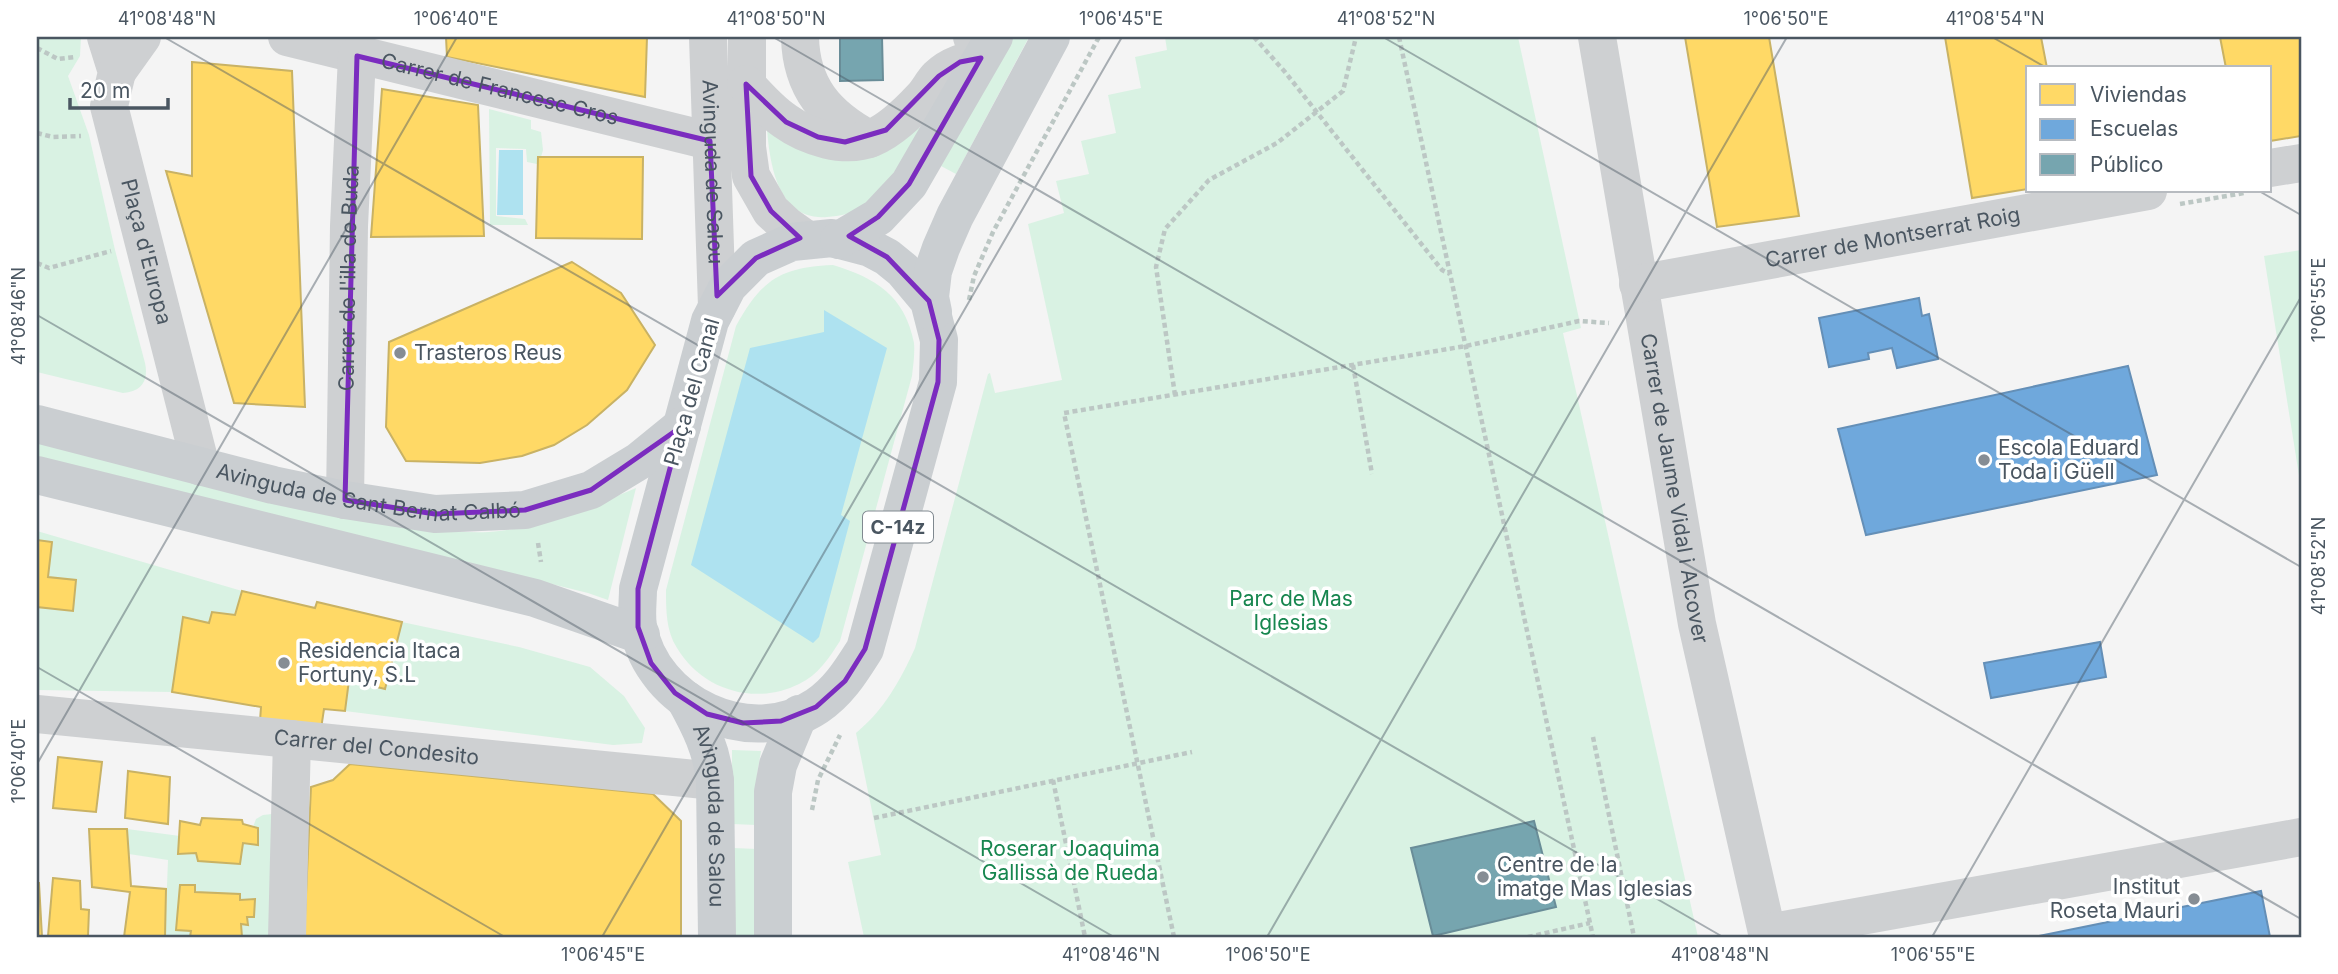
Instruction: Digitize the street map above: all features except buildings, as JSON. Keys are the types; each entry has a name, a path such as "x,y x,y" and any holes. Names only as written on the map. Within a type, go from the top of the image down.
{"main road":[{"path":"933,312 930,297 933,271 941,248 968,191 1051,37"},
{"path":"823,240 878,217 909,184 983,44"},
{"name":"Plaça del Canal","path":"823,240 870,248 887,257 918,286 933,312 939,340 938,382 864,649 845,681 816,707 799,714 781,721 744,723 707,713 675,692 651,663 638,627 638,589 710,321 728,286 756,258 792,242 823,240"},
{"name":"Avinguda de Sant Bernat Calbó","path":"37,424 201,467 345,500 435,514 478,514 532,508 591,491 639,461 681,426"},
{"path":"37,475 436,572 547,602 642,635"},
{"name":"Avinguda de Salou","path":"685,699 701,728 712,757 715,781 717,937"},
{"path":"773,937 773,792 778,765 799,714"}],"street":[{"path":"106,37 117,72"},
{"path":"117,72 142,37"},
{"name":"Carrer de Francesc Cros","path":"287,37 357,56 421,53 729,144"},
{"name":"Avinguda de Salou","path":"708,37 729,144 717,307"},
{"path":"729,144 746,84 747,37"},
{"path":"800,37 801,57 816,97 850,129 869,139 886,130 908,112 924,97 939,76 983,44"},
{"name":"Carrer de Jaume Vidal i Alcover","path":"1597,37 1697,624 1768,935"},
{"name":"Carrer de l'illa de Buda","path":"345,500 349,226 357,56"},
{"name":"Plaça d'Europa","path":"117,72 109,106 201,467"},
{"name":"Avinguda de Salou","path":"746,84 786,122 818,137 845,142 869,139"},
{"name":"Avinguda de Salou","path":"729,144 771,211 786,225 823,240"},
{"path":"2272,169 2301,163"},
{"name":"Carrer de Montserrat Roig","path":"1638,284 2143,192"},
{"name":"Carrer del Condesito","path":"37,714 715,781"},
{"path":"287,937 292,739"},
{"path":"1768,935 2301,836"}],"path":[{"path":"1254,37 1442,270 1450,274"},
{"path":"1175,395 1156,267 1165,229 1209,180 1277,143 1343,91 1356,37"},
{"path":"1399,37 1592,937"},
{"path":"37,133 53,137 89,135"},
{"path":"37,263 49,268 115,250"},
{"path":"1174,937 1064,413 1466,346 1579,321 1645,325"},
{"path":"1353,365 1372,474"},
{"path":"532,508 547,602"},
{"path":"1593,737 1634,937"},
{"path":"874,818 1192,752"},
{"path":"1053,780 1085,937"},
{"path":"1528,937 1590,923"}],"highlighted area":[{"path":"357,56 710,141 717,296 756,258 800,238 771,211 751,176 746,84 786,122 818,137 845,142 886,130 939,76 960,62 981,58 909,184 878,217 849,236 887,257 929,301 939,340 938,382 865,649 845,681 816,707 781,721 743,723 707,714 675,693 651,663 638,627 638,589 681,427 591,490 525,510 435,514 345,500"}],"green space":[{"path":"37,37 81,37 80,56 68,76 89,135 146,369 145,380 139,388 129,392 123,393 37,372"},
{"path":"1011,37 1029,37 956,174 941,166"},
{"name":"Parc de Mas Iglesias","path":"1165,37 1518,37 1581,328 1563,333 1698,937 864,937 848,862 881,855 856,733 875,715 890,694 915,648 988,374 990,373 995,393 1062,380 1028,224 1064,213 1056,181 1089,174 1081,141 1116,133 1108,95 1141,88 1135,57 1167,50"},
{"path":"489,109 531,120 531,129 541,132 543,150 537,164 527,162 526,149 496,148 496,216 525,219 528,225 490,225"},
{"path":"920,128 880,190 872,199 850,213 827,217 810,216 797,210 787,200 774,174 767,129"},
{"path":"2301,250 2301,488 2264,256"},
{"path":"833,265 863,276 896,301 910,327 914,343 912,376 840,641 817,671 799,684 765,694 731,690 700,674 677,648 669,627 666,590 736,326 754,297 774,279 799,269"},
{"path":"37,440 434,531 489,532 528,526 582,510 636,488 608,600 37,457"},
{"path":"37,531 242,591 235,615 212,612 209,623 183,617 172,692 37,690"},
{"path":"402,622 519,647 590,667 624,696 645,728 642,743 613,745 345,711 349,680 385,688"},
{"path":"732,750 761,751 757,775 756,825 732,824"},
{"path":"272,814 272,937 165,937 168,860 129,854 127,829 180,836 178,854 196,853 240,863 243,843 258,844 258,828 253,827 256,819"},
{"path":"733,848 758,849 759,937 734,937"}],"water":[{"path":"499,150 523,150 523,215 497,215"},
{"path":"824,310 887,348 841,515 850,521 819,637 813,643 691,565 750,348 824,332"}],"place":[{"name":"Trasteros Reus","path":"400,353"},
{"name":"Escola Eduard Toda i Güell","path":"1984,460"},
{"name":"Residencia Itaca Fortuny, S.L","path":"284,663"},
{"name":"Centre de la imatge Mas Iglesias","path":"1483,877"},
{"name":"Institut Roseta Mauri","path":"2194,899"}],"park label":[{"name":"Roserar Joaquima Gallissà de Rueda","path":"1070,861"}]}
